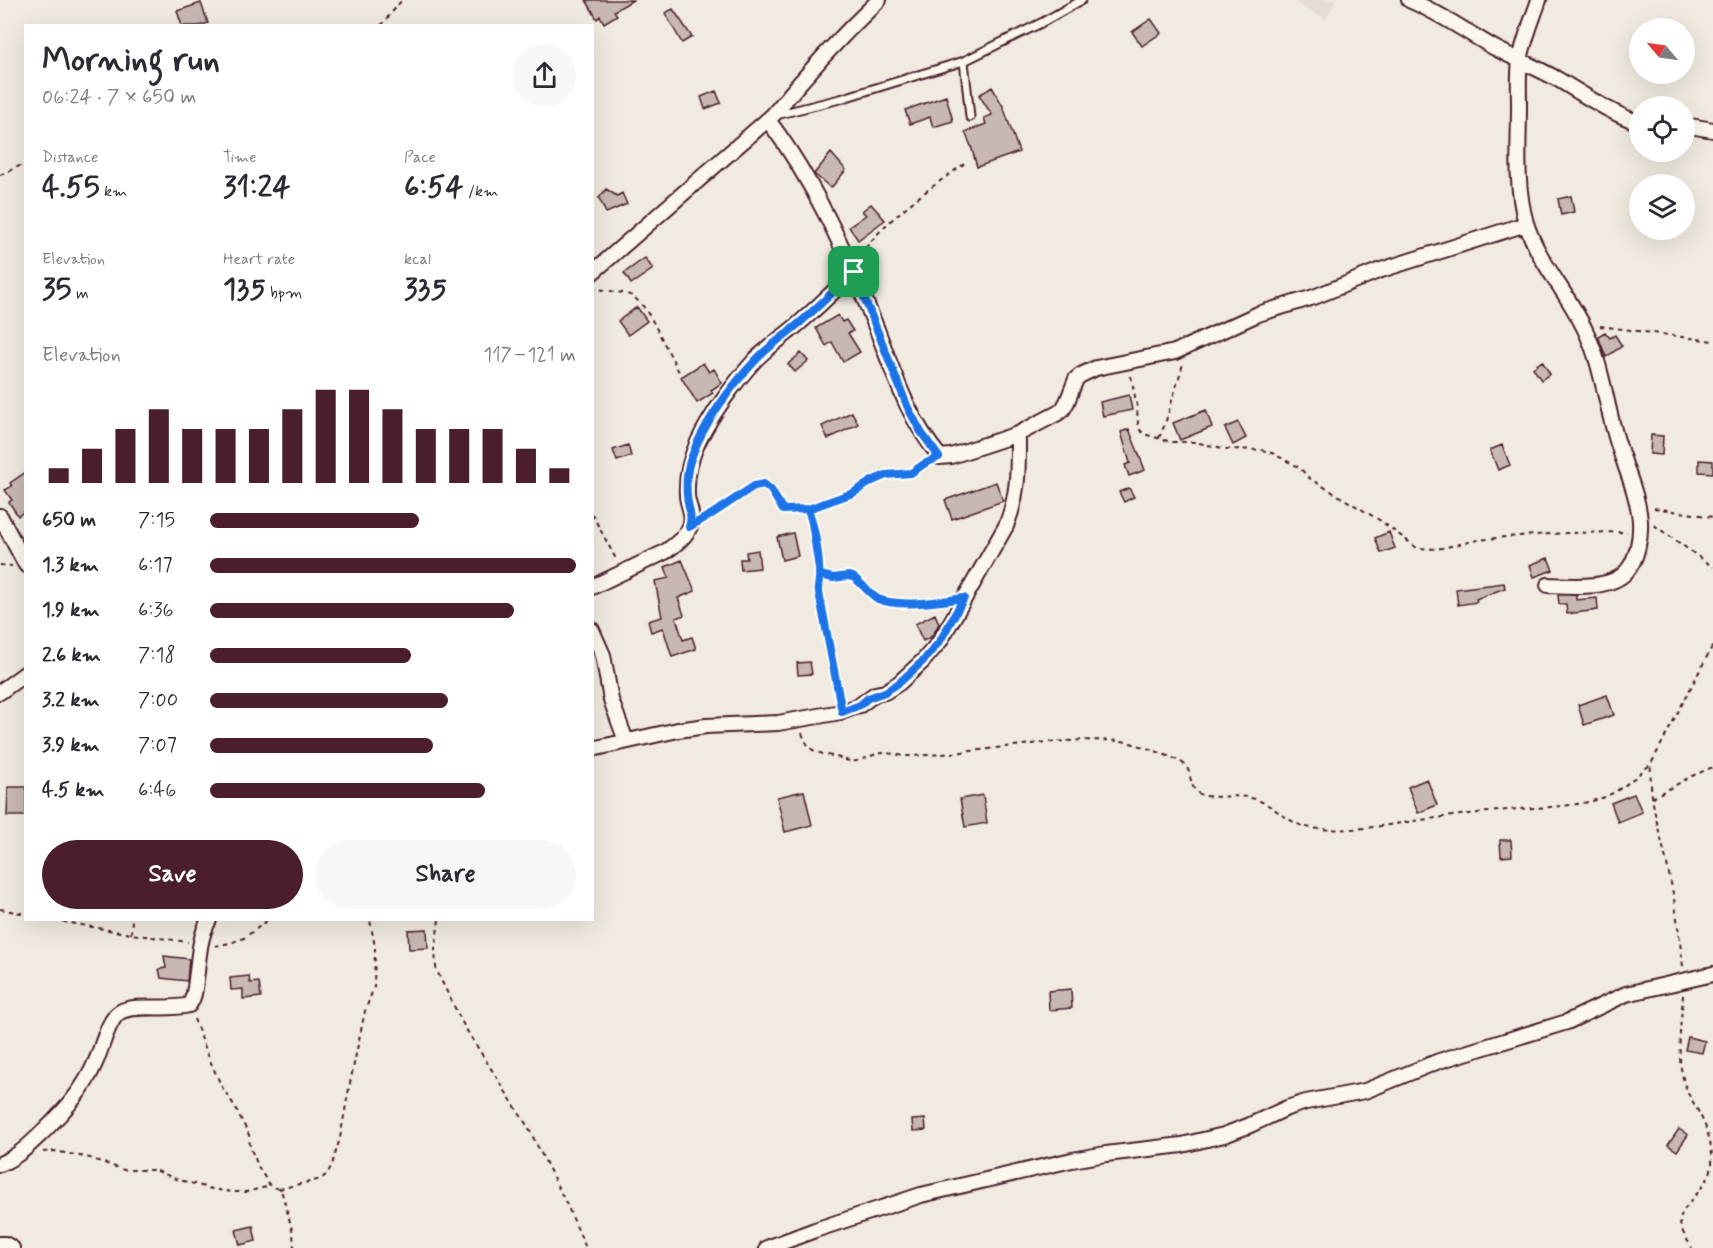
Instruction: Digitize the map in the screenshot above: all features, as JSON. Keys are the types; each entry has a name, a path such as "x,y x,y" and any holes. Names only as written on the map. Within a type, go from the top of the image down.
{"street":[{"path":"594,271 771,118 847,31 879,0"},
{"path":"1409,0 1433,10 1491,46 1554,77 1601,107 1629,119"},
{"path":"1539,0 1520,61 1518,182 1526,224 1535,245 1589,337 1638,510 1639,532 1635,559 1625,573 1614,581 1582,586 1548,585"},
{"path":"771,118 816,192 852,270 908,408 921,432 939,457 958,454 1018,434 1063,409 1076,379 1096,368 1175,352 1258,314 1334,290 1378,271 1526,224"},
{"path":"1695,127 1713,130"},
{"path":"594,586 675,546 684,536 692,520 687,497 688,469 704,429 755,360 804,320 852,270"},
{"path":"594,749 678,730 706,726 778,723 842,712 860,705 868,698 885,692 899,683 923,661 940,641 1006,525 1013,508 1017,484 1018,434"},
{"path":"0,516 24,561"},
{"path":"594,635 603,655 611,700 626,741"},
{"path":"0,692 21,676"},
{"path":"0,1164 20,1154 64,1112 77,1096 96,1063 113,1020 119,1012 130,1008 176,1008 189,1005 194,996 203,930 208,921"},
{"path":"767,1248 931,1193 1072,1160 1182,1145 1224,1135 1287,1108 1306,1102 1365,1091 1439,1061 1567,1022 1626,994 1713,974"},
{"path":"0,1244 12,1248"}],"lane":[{"path":"771,118 964,61 1082,0"},
{"path":"964,61 970,117"}],"path":[{"path":"383,24 402,0"},
{"path":"0,175 24,164"},
{"path":"852,270 873,238 890,221 916,198 964,164"},
{"path":"594,288 633,296 651,318 679,372"},
{"path":"1582,323 1713,340"},
{"path":"1159,438 1169,414 1184,358 1193,344"},
{"path":"1132,361 1130,377 1137,407 1138,424 1140,430 1148,436 1171,442 1194,442 1227,449 1262,450 1272,453 1300,468 1309,478 1381,521 1417,548 1437,549 1505,537 1639,532"},
{"path":"689,527 760,484 771,490 783,510 808,509 853,493 886,475 911,473 939,457"},
{"path":"808,509 820,575 818,587 842,712"},
{"path":"1638,510 1713,517"},
{"path":"1638,510 1713,567"},
{"path":"594,518 623,572"},
{"path":"820,575 833,578 853,577 877,598 889,601 908,603 964,598"},
{"path":"799,720 805,741 816,753 853,762 882,753 904,756 997,749 1050,742 1124,741 1178,759 1186,765 1189,771 1191,785 1197,793 1205,796 1252,798 1290,821 1310,828 1383,826 1570,804 1602,798 1621,788 1651,764 1713,645"},
{"path":"1651,764 1652,798 1670,877 1684,980 1679,1060 1688,1095 1701,1117 1713,1152 1710,1176 1681,1216 1680,1223 1692,1248"},
{"path":"1652,798 1713,767"},
{"path":"0,909 24,914"},
{"path":"60,921 200,945 230,943 244,938 267,921"},
{"path":"131,934 132,921"},
{"path":"20,1154 55,1151 90,1158 124,1170 155,1170 192,1184 232,1192 246,1192 270,1186 279,1189 321,1179 332,1165 340,1138 365,1011 374,987 375,947 370,921"},
{"path":"439,921 435,949 436,968 441,980 464,1026 528,1127 586,1248"},
{"path":"189,1005 214,1071 245,1125 255,1159 270,1186"},
{"path":"279,1189 288,1212 294,1248"}],"shaded area":[{"path":"1291,0 1336,0 1326,19"}],"building":[{"path":"586,0 633,0 614,11 617,15 604,23 600,16 597,19"},
{"path":"201,3 208,23 181,24 177,11"},
{"path":"673,9 692,37 682,43 665,13"},
{"path":"1151,19 1161,33 1142,46 1132,32"},
{"path":"992,87 1003,106 1019,152 977,167 965,132 986,124 984,118 992,115 979,95"},
{"path":"716,91 721,103 705,109 701,97"},
{"path":"946,96 953,121 933,127 930,117 910,124 905,110"},
{"path":"831,153 846,170 831,188 814,174"},
{"path":"606,189 617,196 622,193 627,204 606,213 599,198"},
{"path":"1571,196 1574,212 1561,215 1558,199"},
{"path":"871,204 885,220 858,240 849,227 866,215 862,211"},
{"path":"645,258 653,269 631,284 624,273"},
{"path":"637,307 647,321 628,335 618,321"},
{"path":"838,315 842,322 846,320 853,331 848,333 860,352 843,362 832,342 826,346 816,328"},
{"path":"1605,332 1610,338 1615,335 1622,346 1606,357 1598,336"},
{"path":"801,353 808,361 795,372 788,364"},
{"path":"1542,361 1550,374 1541,380 1533,368"},
{"path":"703,363 709,372 714,369 722,383 711,390 713,393 697,403 681,377"},
{"path":"1129,395 1132,410 1103,416 1100,402"},
{"path":"1206,410 1212,427 1180,440 1173,423"},
{"path":"852,412 858,424 828,439 822,426"},
{"path":"1238,422 1246,438 1233,445 1225,428"},
{"path":"1129,429 1145,470 1129,476 1125,465 1130,463 1121,432"},
{"path":"1651,435 1663,436 1662,455 1650,454"},
{"path":"628,445 631,456 617,461 613,450"},
{"path":"1502,445 1510,465 1498,470 1490,450"},
{"path":"1699,460 1713,461 1713,473 1699,472"},
{"path":"24,473 24,512 18,516 5,490 12,486 10,483"},
{"path":"996,482 1003,501 952,519 945,500"},
{"path":"1129,488 1134,497 1124,502 1119,492"},
{"path":"1389,532 1395,548 1381,553 1375,538"},
{"path":"793,533 798,556 782,560 777,537"},
{"path":"758,550 760,568 741,570 740,559 747,559 746,552"},
{"path":"1548,558 1553,570 1534,577 1530,565"},
{"path":"682,560 695,591 678,598 684,615 676,618 683,640 692,637 696,649 672,657 663,628 651,632 648,621 662,617 655,581 669,578 665,567"},
{"path":"1504,583 1505,588 1476,599 1477,602 1458,605 1456,589"},
{"path":"1558,595 1576,595 1576,600 1597,598 1598,610 1567,614 1566,604 1559,604"},
{"path":"935,614 939,624 931,637 923,641 915,624"},
{"path":"810,662 812,674 798,675 797,663"},
{"path":"1607,695 1614,715 1584,725 1578,705"},
{"path":"1427,779 1437,805 1418,813 1408,787"},
{"path":"8,787 24,787 24,816 7,816"},
{"path":"804,791 812,825 785,832 777,797"},
{"path":"1634,794 1642,812 1618,822 1611,803"},
{"path":"983,795 987,823 965,827 960,799"},
{"path":"1500,840 1511,840 1512,856 1501,857"},
{"path":"427,929 428,948 409,949 408,930"},
{"path":"164,956 189,959 187,981 161,978 159,969 166,968"},
{"path":"249,976 250,983 259,982 261,997 243,999 243,989 231,990 230,978"},
{"path":"1071,989 1072,1008 1049,1010 1048,991"},
{"path":"1688,1037 1705,1041 1702,1053 1685,1050"},
{"path":"925,1119 926,1130 913,1131 912,1120"},
{"path":"1679,1129 1688,1135 1677,1151 1668,1145"},
{"path":"253,1226 256,1241 240,1245 236,1230"}],"route":[{"path":"854,272 804,320 755,360 722,403 704,429 692,456 688,469 687,497 692,520 689,527 754,486 764,484 771,490 783,510 808,509 812,523 820,575 833,578 853,577 877,598 889,601 908,603 964,598 940,641 923,661 899,683 885,692 875,694 860,705 842,712 818,587 820,575 808,509 843,498 886,475 911,473 939,457 921,432 908,408 854,272"}]}
